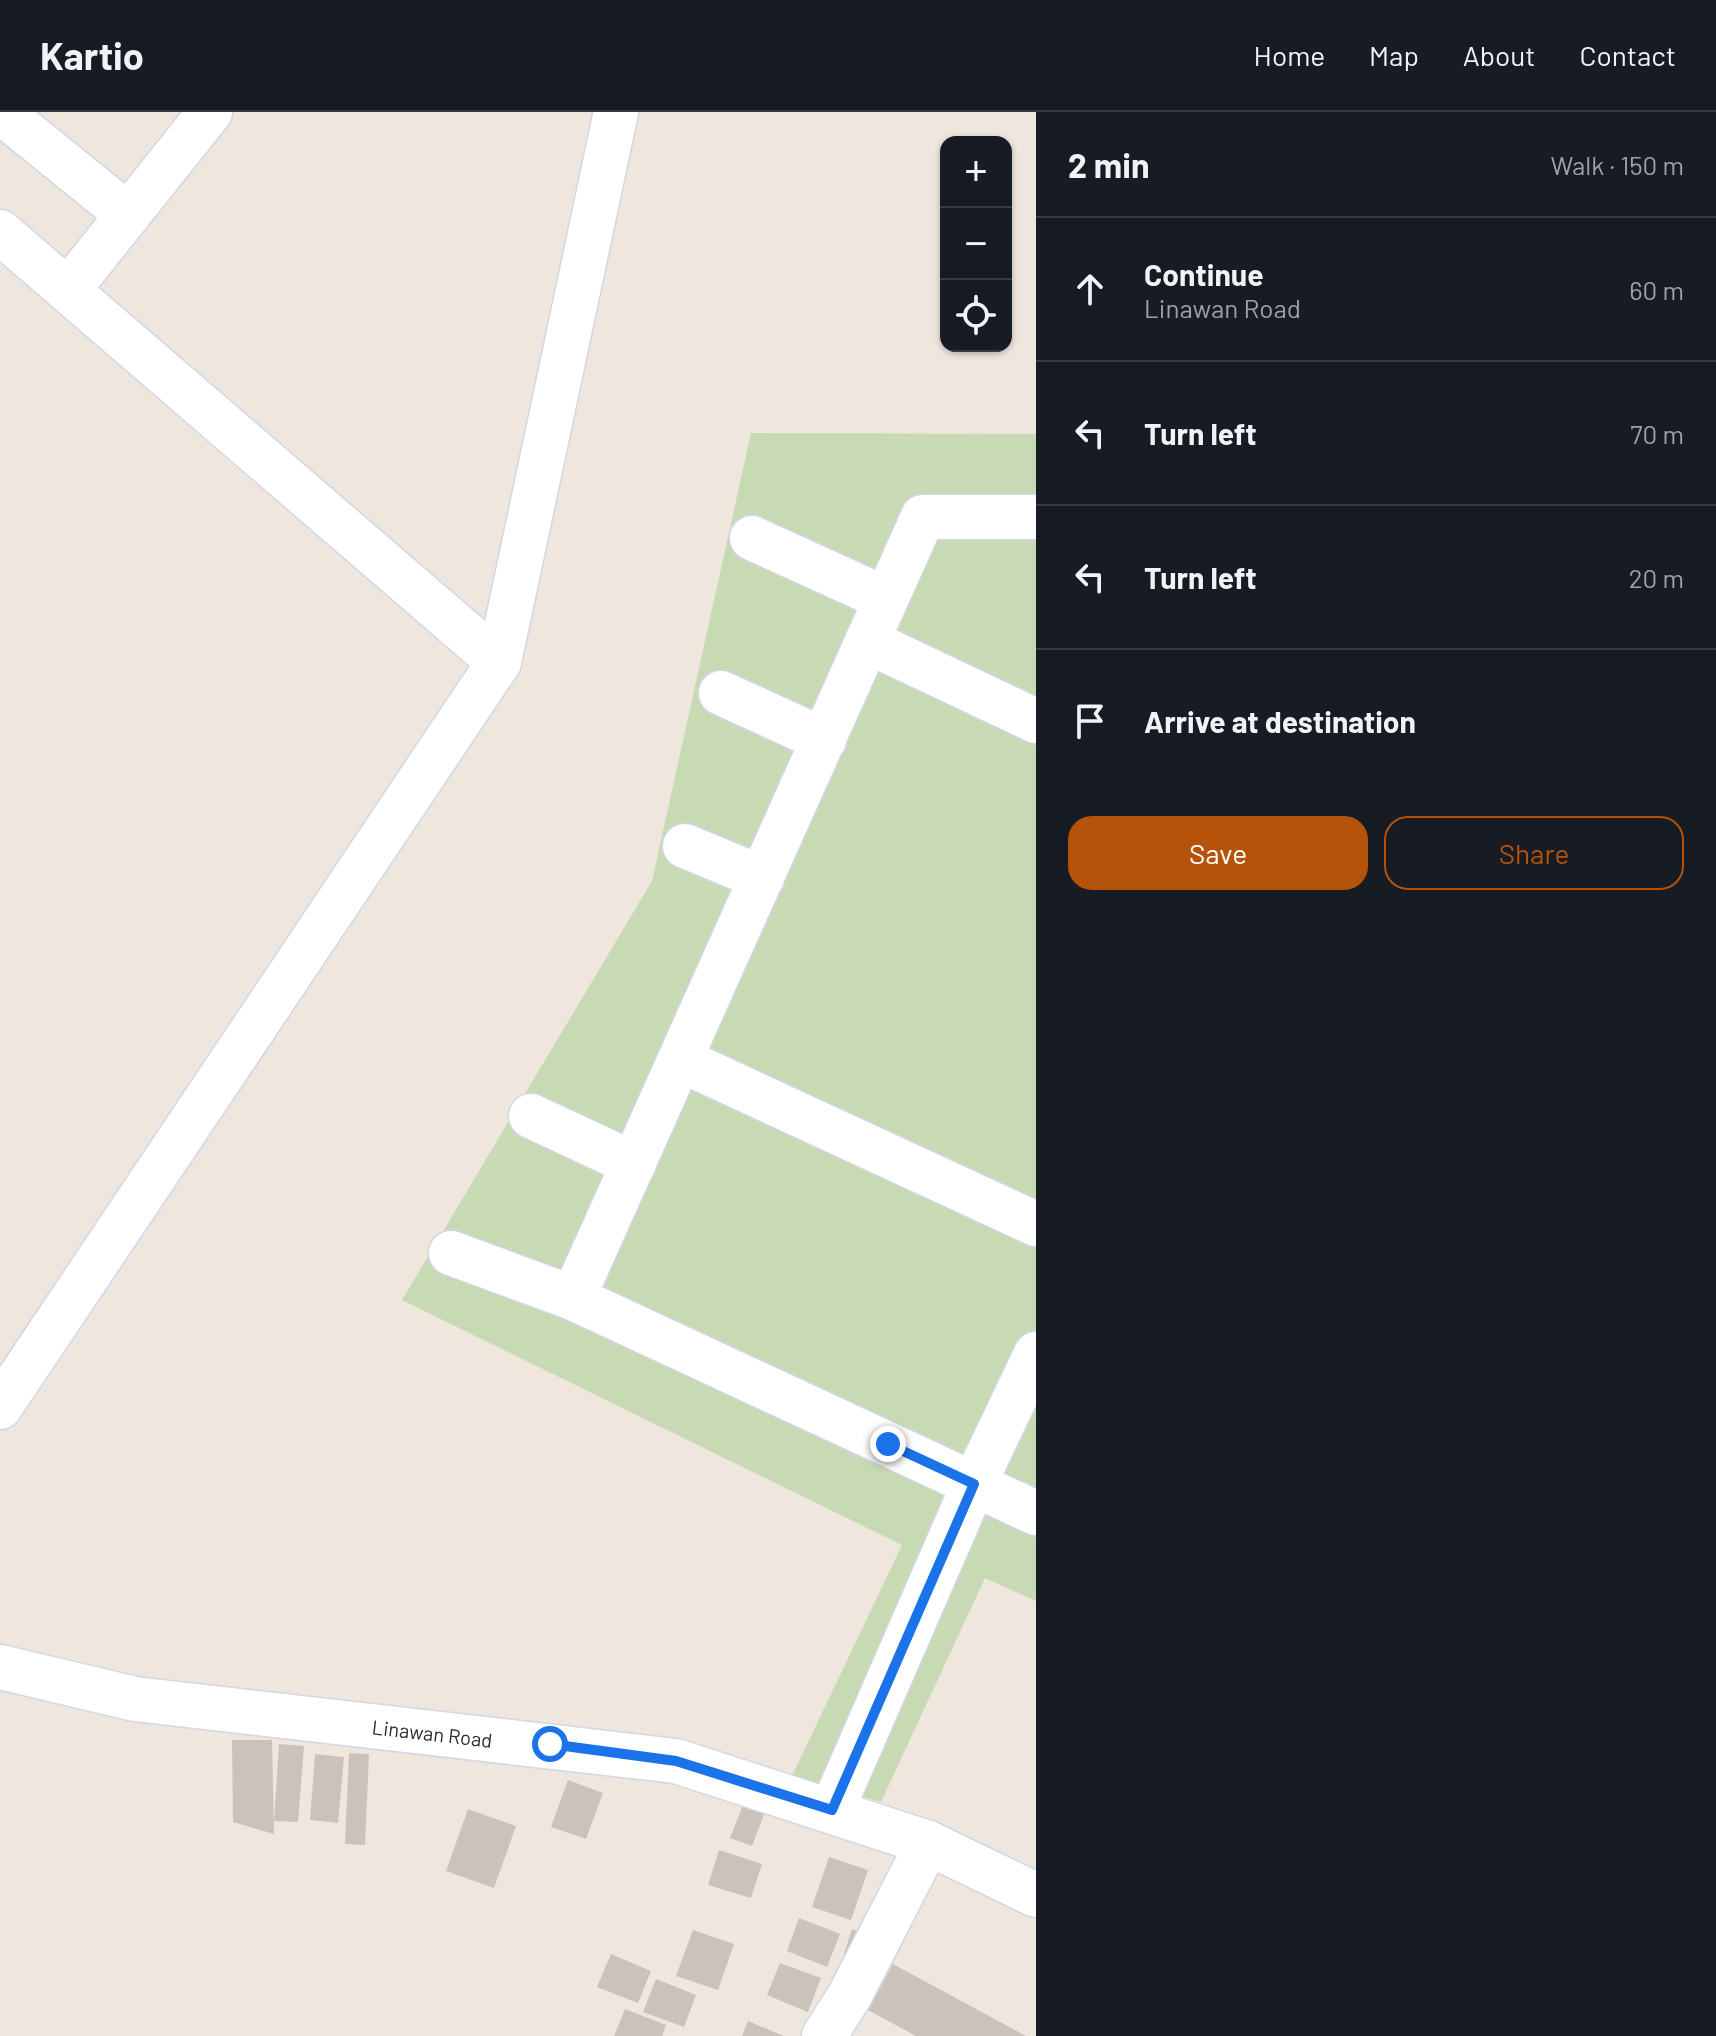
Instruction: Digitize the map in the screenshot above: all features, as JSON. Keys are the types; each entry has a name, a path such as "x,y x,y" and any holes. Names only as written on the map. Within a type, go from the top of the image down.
{"street":[{"path":"1,112 128,215"},
{"path":"0,1407 499,662 616,112"},
{"path":"68,290 128,215 195,118"},
{"path":"0,232 499,662"},
{"path":"573,1298 923,517 1036,517"},
{"path":"752,538 886,599"},
{"path":"867,641 1036,721"},
{"path":"721,693 824,740"},
{"path":"685,846 762,878"},
{"path":"681,1060 1036,1224"},
{"path":"531,1116 634,1164"},
{"path":"451,1253 573,1298 1036,1513"},
{"path":"832,1810 974,1484 1036,1354"},
{"name":"Linawan Road","path":"0,1667 135,1699 676,1761 928,1843 1036,1895"},
{"path":"824,2036 850,1995 928,1843"}],"green space":[{"path":"751,433 1036,434 1036,1601 985,1578 881,1802 792,1776 902,1545 402,1300 652,881"}],"building":[{"path":"232,1740 272,1740 274,1834 233,1822"},
{"path":"279,1744 304,1746 298,1822 274,1821"},
{"path":"349,1753 369,1754 365,1845 345,1844"},
{"path":"315,1754 344,1757 338,1823 310,1820"},
{"path":"568,1780 603,1793 586,1839 551,1827"},
{"path":"743,1805 764,1814 752,1846 730,1838"},
{"path":"468,1809 516,1826 494,1888 446,1871"},
{"path":"719,1850 762,1864 751,1898 708,1885"},
{"path":"829,1857 868,1870 851,1920 812,1907"},
{"path":"799,1918 840,1934 827,1967 787,1951"},
{"path":"852,1929 871,1936 862,1960 844,1954"},
{"path":"693,1930 734,1944 718,1990 676,1976"},
{"path":"611,1954 651,1971 638,2003 597,1987"},
{"path":"780,1963 821,1978 808,2012 767,1995"},
{"path":"893,1964 1026,2036 916,2036 868,2010"},
{"path":"656,1979 696,1995 684,2027 643,2012"},
{"path":"625,2009 666,2025 662,2036 614,2036"},
{"path":"748,2021 784,2036 742,2036"}],"route":[{"path":"550,1744 676,1761 832,1810 974,1484 888,1444"}]}
